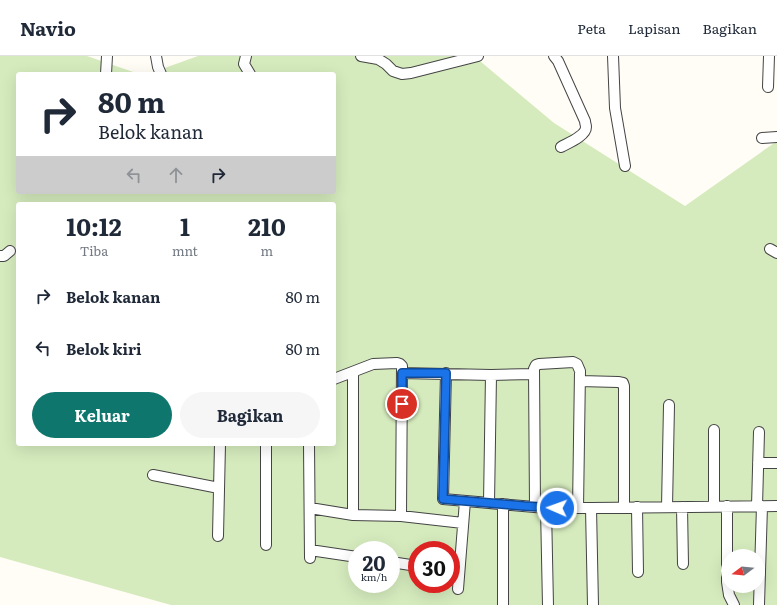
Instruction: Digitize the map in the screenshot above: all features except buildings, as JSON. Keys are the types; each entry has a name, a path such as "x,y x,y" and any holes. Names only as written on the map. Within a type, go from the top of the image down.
{"street":[{"path":"106,72 107,56"},
{"path":"156,56 160,72"},
{"path":"246,56 244,64 249,72"},
{"path":"361,56 378,59 393,71 402,74 411,73 447,60 478,56"},
{"path":"554,56 558,61 585,121 586,127 580,136 561,147"},
{"path":"613,56 615,108 624,166"},
{"path":"768,86 769,56"},
{"path":"762,138 777,137"},
{"path":"0,256 4,256 10,251"},
{"path":"535,507 534,369 536,365 573,362 577,364 580,372 578,508"},
{"path":"336,378 373,364 396,363 402,366 401,516"},
{"path":"353,372 353,515"},
{"path":"402,373 491,375 534,374"},
{"path":"446,373 443,499 546,508 777,506"},
{"path":"489,503 491,375"},
{"path":"580,382 623,383 624,508"},
{"path":"667,507 669,405"},
{"path":"714,430 714,506"},
{"path":"759,432 759,605"},
{"path":"218,536 220,446"},
{"path":"266,446 266,545"},
{"path":"310,446 310,554 348,556"},
{"path":"758,463 777,463"},
{"path":"153,475 219,488"},
{"path":"460,541 465,501"},
{"path":"503,504 503,605"},
{"path":"727,506 727,582 729,595 734,605"},
{"path":"637,507 638,572"},
{"path":"682,507 683,564"},
{"path":"310,508 353,515 401,516 463,523"},
{"path":"546,508 548,605"},
{"path":"591,508 593,605"}],"green space":[{"path":"0,56 87,56 133,72 16,72 16,194 336,194 336,72 154,72 198,56 474,56 554,123 685,206 777,141 777,605 171,605 0,557"}],"route":[{"path":"402,404 402,373 446,373 443,499 557,508"}]}
